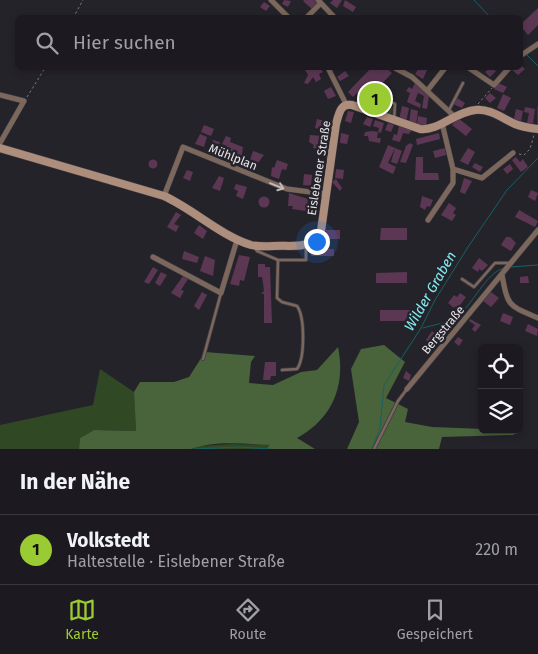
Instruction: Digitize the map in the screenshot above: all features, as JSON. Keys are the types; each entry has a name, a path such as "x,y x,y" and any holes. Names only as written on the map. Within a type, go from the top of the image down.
{"main road":[{"path":"349,104 425,130 442,123 451,113 476,109 488,111 517,124 536,129"},
{"name":"Eislebener Straße","path":"306,245 314,241 321,231 336,124 341,108 349,104"},
{"path":"0,148 164,196 182,204 237,240 254,245 306,245"}],"street":[{"path":"271,0 286,15"},
{"path":"309,15 320,2 332,15"},
{"path":"523,53 538,44"},
{"path":"329,70 349,104"},
{"path":"399,70 412,77 451,113"},
{"path":"427,90 443,70"},
{"path":"472,70 494,84 508,70"},
{"path":"0,95 24,101 0,143"},
{"path":"428,220 451,187 453,169 442,123"},
{"name":"Mühlplan","path":"164,196 183,147 286,189 326,194"},
{"path":"453,169 482,178 513,153"},
{"name":"Bergstraße","path":"407,389 538,230"},
{"path":"153,257 221,293 237,240"},
{"path":"502,275 507,300 515,308 538,318"}],"lane":[{"path":"451,113 463,83"},
{"path":"349,104 360,100 390,101 394,104 395,108 393,120"},
{"path":"254,245 257,251 278,260 306,260 306,245"},
{"path":"278,260 277,298 282,302 297,306 300,311 303,342 301,364 297,369 282,370"},
{"path":"462,278 474,287 495,263 511,264"},
{"path":"203,359 221,293"},
{"name":"Bergstraße","path":"374,449 398,401 407,389"}],"path":[{"path":"75,15 83,0"},
{"path":"24,101 44,70"},
{"path":"476,109 494,84"},
{"path":"513,153 524,155 530,149 536,129"}],"green space":[{"path":"370,102 370,105 388,103 393,108 391,114 388,116 359,104"},
{"path":"384,345 405,362 386,398 408,409 405,422 432,427 478,429 478,434 514,435 442,437 439,449 347,449 359,422 351,369 361,349"},
{"path":"338,347 340,375 334,400 319,421 297,438 315,449 266,449 270,445 230,443 210,444 191,449 79,449 80,438 94,430 136,431 134,392 140,382 174,382 189,377 205,352 255,356 251,362 249,383 273,385 301,372 317,370"},
{"path":"100,369 134,392 136,431 94,430 80,438 79,449 0,449 0,425 93,405"},
{"path":"232,444 271,445 266,449 191,449 199,446"}],"building":[{"path":"284,0 291,1 288,7 282,4"},
{"path":"304,0 314,0 317,3 312,9"},
{"path":"333,0 342,0 337,8 330,3"},
{"path":"345,0 356,7 353,12 343,6"},
{"path":"264,2 270,6 266,11 260,7"},
{"path":"538,8 538,25 528,35 523,29 523,22"},
{"path":"523,67 525,69 518,75 512,70 523,70"},
{"path":"305,70 322,70 323,72 319,74 321,79 316,82 313,77 308,84 304,83 308,75"},
{"path":"369,70 388,70 392,73 368,98 362,98 357,93 353,97 348,92"},
{"path":"418,70 427,70 423,79 415,74"},
{"path":"488,70 496,71 490,77 485,72"},
{"path":"345,71 349,76 340,81 337,77"},
{"path":"415,83 429,96 427,109 422,108 424,96 418,93 415,101 421,104 420,108 407,102 410,93 406,91 409,87 412,89"},
{"path":"498,83 507,87 503,93 494,89"},
{"path":"331,87 336,96 328,99 324,91"},
{"path":"490,93 496,98 490,103 485,98"},
{"path":"503,94 511,98 504,111 497,108"},
{"path":"457,98 465,103 462,108 453,104"},
{"path":"402,106 409,108 406,122 399,120"},
{"path":"525,107 535,109 533,124 527,123 529,113 524,112"},
{"path":"411,109 418,111 416,125 409,123"},
{"path":"516,109 523,111 521,121 514,119"},
{"path":"348,111 354,112 351,123 345,121"},
{"path":"418,116 427,118 426,126 417,125"},
{"path":"367,117 373,119 370,127 363,124"},
{"path":"458,118 472,129 466,136 452,125"},
{"path":"317,119 325,121 323,130 315,128"},
{"path":"375,120 384,123 381,133 378,132 379,128 373,126"},
{"path":"388,123 394,125 391,132 385,130"},
{"path":"204,125 214,129 211,136 201,132"},
{"path":"399,126 412,130 409,134 403,133 400,142 392,140 394,134 397,135"},
{"path":"365,132 378,132 377,138 381,138 380,143 369,141 368,136 364,136"},
{"path":"341,133 349,135 347,144 340,143"},
{"path":"439,133 440,139 417,145 416,139"},
{"path":"200,134 207,137 204,147 195,144"},
{"path":"310,135 323,136 321,149 313,148 314,145 309,142"},
{"path":"226,136 231,138 230,142 243,147 241,160 235,159 237,152 234,151 231,159 223,156 227,146 222,144"},
{"path":"213,140 220,142 217,151 210,149"},
{"path":"410,143 413,145 406,163 400,162 406,146"},
{"path":"388,145 395,148 388,163 396,167 393,174 379,167"},
{"path":"395,148 402,151 397,164 391,162"},
{"path":"445,148 446,155 435,158 433,151"},
{"path":"468,148 475,152 468,165 460,161"},
{"path":"253,151 264,155 254,168 248,166"},
{"path":"416,157 423,157 423,173 438,173 439,180 415,180"},
{"path":"516,157 520,162 523,159 528,167 521,172 512,160"},
{"path":"153,159 158,164 153,169 148,164"},
{"path":"277,160 288,164 286,170 282,169 279,179 271,176 272,167 274,168"},
{"path":"475,163 483,167 480,172 472,167"},
{"path":"510,164 513,169 507,174 503,169"},
{"path":"336,169 344,170 343,179 335,178"},
{"path":"187,170 193,172 190,181 183,178"},
{"path":"304,174 312,175 311,186 303,185"},
{"path":"219,176 224,178 220,191 212,188"},
{"path":"464,178 472,181 465,194 460,192"},
{"path":"336,179 342,188 340,191 332,182"},
{"path":"236,184 247,187 243,199 236,196 238,191 234,189"},
{"path":"531,190 538,193 535,201 528,197"},
{"path":"289,193 308,199 306,211 292,209 293,206 288,206"},
{"path":"422,196 433,200 430,207 427,206 425,210 420,207"},
{"path":"262,197 266,197 269,202 268,206 262,207 259,204 259,200"},
{"path":"449,203 456,208 453,213 456,215 452,221 441,215"},
{"path":"519,210 538,221 535,227 515,217"},
{"path":"176,212 181,215 174,224 179,226 176,232 167,227"},
{"path":"199,225 207,231 203,239 194,233"},
{"path":"381,228 407,228 407,240 380,240"},
{"path":"326,230 340,230 340,239 326,239"},
{"path":"506,237 510,237 516,243 511,251 501,245"},
{"path":"312,249 334,249 334,256 311,256"},
{"path":"184,251 199,257 197,263 182,259"},
{"path":"239,255 250,257 244,281 240,280 239,286 230,284"},
{"path":"205,256 215,260 213,276 200,271"},
{"path":"479,258 488,265 482,271 479,269 478,272 472,268"},
{"path":"258,264 265,264 265,267 270,267 272,323 264,323 264,294 261,294 264,291 262,277 258,277"},
{"path":"153,267 158,270 149,284 144,282"},
{"path":"161,272 167,275 160,286 155,283"},
{"path":"407,272 407,283 376,283 376,273"},
{"path":"183,276 188,279 181,290 184,291 180,298 171,293"},
{"path":"528,276 529,283 520,283 520,277"},
{"path":"202,292 207,295 199,310 194,306"},
{"path":"491,292 499,298 491,307 483,301"},
{"path":"460,293 466,297 457,309 448,303 454,295 457,297"},
{"path":"380,310 411,310 411,321 380,321"},
{"path":"503,313 513,317 510,325 500,321"},
{"path":"470,319 481,325 475,332 472,329 475,325 469,321"},
{"path":"528,324 538,329 537,336 525,331"},
{"path":"432,331 438,336 432,345 426,340"},
{"path":"458,337 463,340 459,346 454,342"},
{"path":"265,362 276,362 276,376 271,376 270,380 263,380"},
{"path":"406,371 411,375 409,381 403,378"}],"waterway":[{"name":"Wilder Graben","path":"474,0 488,15"},
{"name":"Wilder Graben","path":"526,54 538,66"},
{"name":"Wilder Graben","path":"538,107 538,126"},
{"name":"Wilder Graben","path":"372,449 380,428 384,385 421,328 435,300 468,247 507,190 538,158"},
{"path":"511,267 538,265"},
{"path":"423,328 456,317 492,275 505,268"},
{"name":"Wilder Graben","path":"195,449 239,447 270,449"}],"place":[{"name":"Volkstedt","path":"375,99"}]}
